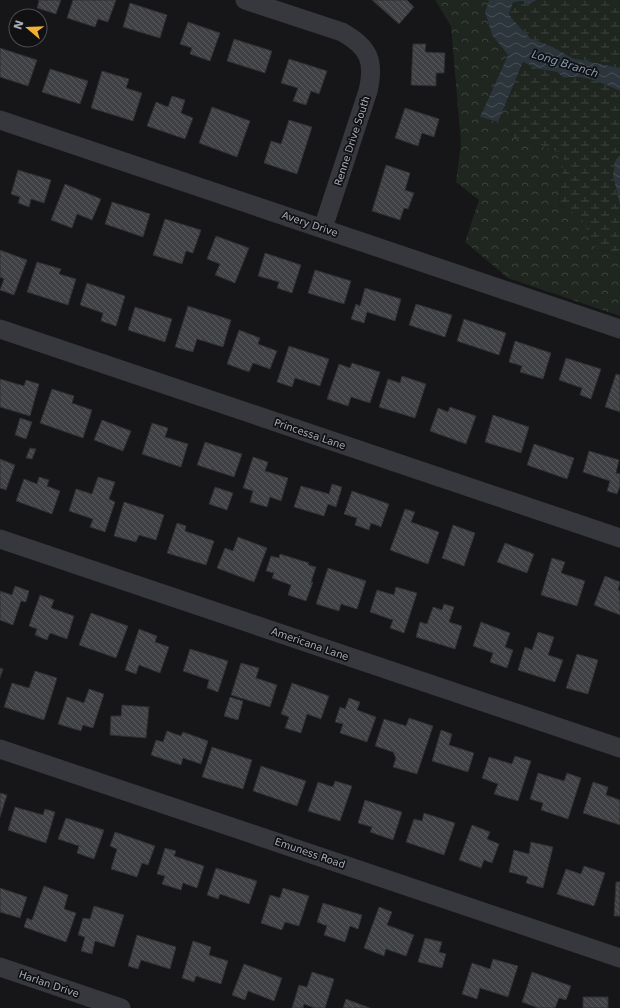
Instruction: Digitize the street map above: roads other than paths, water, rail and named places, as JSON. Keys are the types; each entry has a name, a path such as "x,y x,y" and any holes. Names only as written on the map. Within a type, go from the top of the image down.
{"street":[{"name":"Renne Drive South","path":"245,0 342,32 361,45 367,53 372,66 368,91 323,228"},
{"name":"Avery Drive","path":"0,120 620,329"},
{"name":"Princessa Lane","path":"0,330 620,538"},
{"name":"Americana Lane","path":"0,540 620,748"},
{"name":"Emuness Road","path":"0,749 620,958"},
{"name":"Harlan Drive","path":"0,967 121,1008"}],"water":[{"name":"Long Branch","path":"489,0 537,0 527,5 523,1 513,2 509,14 530,38 553,47 572,58 620,68 620,91 600,82 586,78 564,78 557,72 539,69 523,62 498,122 480,117 508,55 492,35 485,12"},
{"path":"620,156 620,205 613,175 616,159"}]}
